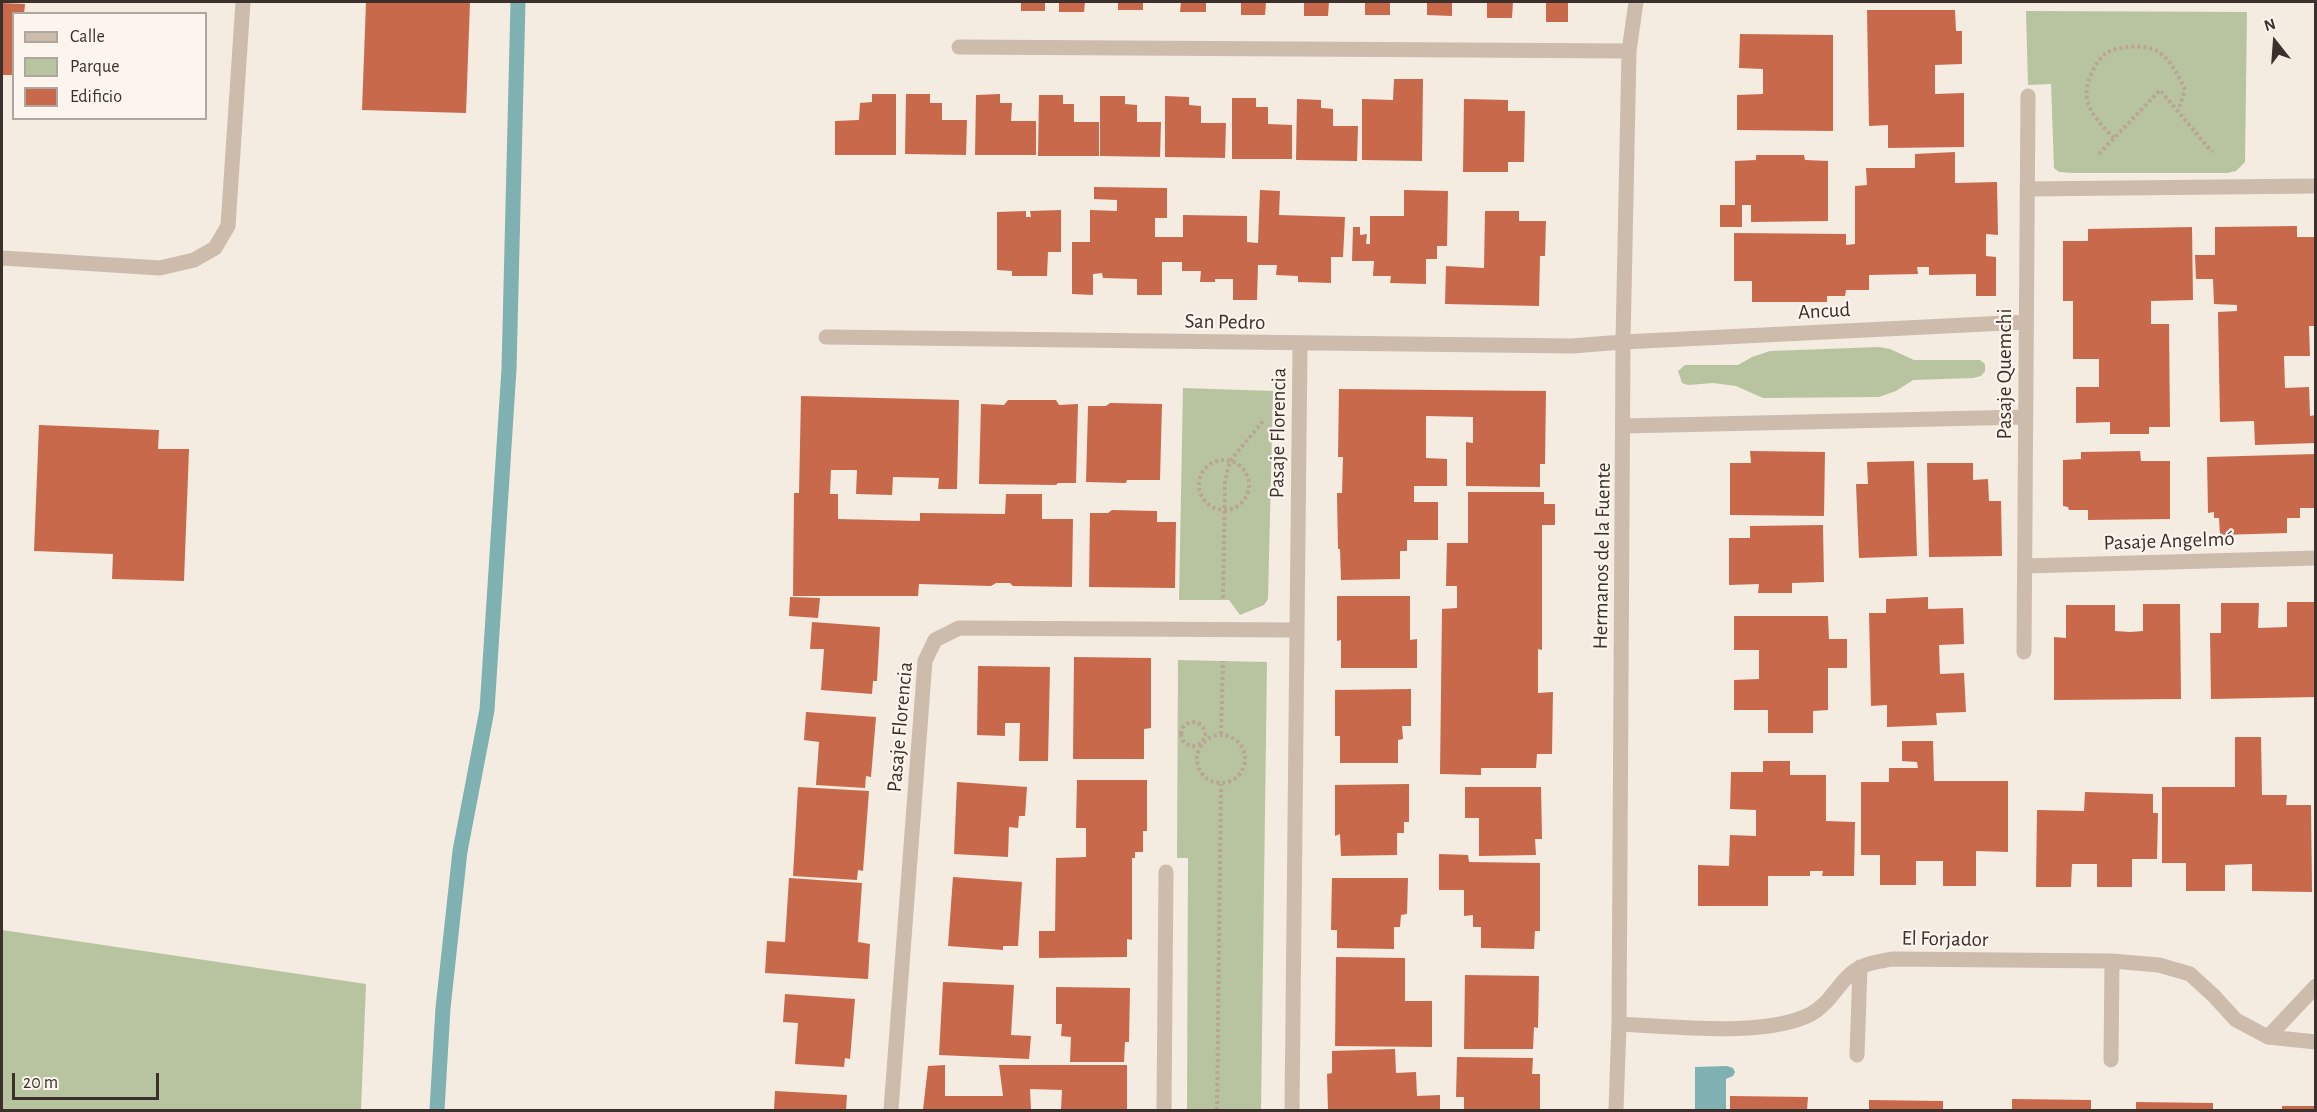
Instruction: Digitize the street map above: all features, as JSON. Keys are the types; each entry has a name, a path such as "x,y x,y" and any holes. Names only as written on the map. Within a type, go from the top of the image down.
{"street":[{"path":"2,258 160,268 194,260 215,248 228,226 243,2"},
{"name":"Hermanos de la Fuente","path":"1616,1110 1619,1024 1623,342 1629,51 1636,2"},
{"path":"959,47 1629,51"},
{"name":"Pasaje Quemchi","path":"2024,652 2028,96"},
{"path":"2027,189 2316,186"},
{"name":"Ancud","path":"1623,342 2026,322"},
{"name":"San Pedro","path":"826,337 1572,346 1623,342"},
{"name":"Pasaje Florencia","path":"1292,1110 1300,344"},
{"path":"1624,426 2025,417"},
{"name":"Pasaje Angelmó","path":"2025,566 2316,558"},
{"name":"Pasaje Florencia","path":"891,1110 925,661 935,640 958,628 1297,630"},
{"path":"1164,1110 1166,872"},
{"name":"El Forjador","path":"1619,1024 1753,1029 1787,1022 1810,1014 1824,1005 1840,985 1860,967 1892,959 2112,962 2159,965 2190,974 2236,1020 2268,1037"},
{"path":"2111,1060 2112,962"},
{"path":"1857,1055 1860,967"},
{"path":"2268,1037 2316,986"},
{"path":"2268,1037 2316,1042"}],"path":[{"path":"2114,138 2098,122 2087,99 2089,77 2106,54 2131,46 2157,51 2175,68 2185,90 2178,111"},
{"path":"2066,189 2160,90 2241,188"},
{"path":"1223,603 1225,480 1230,461 1268,416"},
{"path":"1220,461 1230,461 1243,468 1247,475 1248,492 1239,505 1223,510 1208,504 1203,498 1199,482 1206,468 1220,461"},
{"path":"1221,734 1223,652"},
{"path":"1201,744 1189,746 1183,741 1182,729 1188,723 1200,724 1205,730 1206,734 1201,744 1198,752 1198,767 1208,779 1221,784 1238,777 1246,762 1243,746 1237,739 1221,734 1214,735 1201,744"},
{"path":"1217,1110 1221,784"}],"green space":[{"path":"2026,11 2247,12 2245,162 2236,171 2227,173 2059,172 2054,168 2051,84 2028,85"},
{"path":"1879,347 1890,349 1914,360 1980,360 1985,364 1985,371 1981,376 1973,378 1913,380 1896,391 1879,397 1763,398 1736,386 1713,383 1688,385 1682,383 1678,371 1685,365 1738,365 1770,351"},
{"path":"1183,388 1273,391 1268,599 1264,605 1240,615 1229,600 1179,600"},
{"path":"1178,660 1267,662 1261,1110 1187,1110 1188,858 1177,858"},
{"path":"2,930 366,984 361,1110 2,1110"}],"water":[{"path":"1727,1066 1733,1068 1735,1072 1733,1076 1726,1079 1726,1110 1695,1110 1695,1067"}],"building":[{"path":"366,2 470,2 466,113 362,110"},
{"path":"1021,2 1045,2 1045,11 1021,11"},
{"path":"1059,2 1085,2 1084,12 1059,12"},
{"path":"1118,2 1143,2 1143,10 1118,10"},
{"path":"1181,2 1206,2 1206,12 1180,12"},
{"path":"1241,2 1266,2 1265,15 1241,15"},
{"path":"1304,2 1329,2 1328,16 1304,16"},
{"path":"1365,2 1390,2 1390,15 1365,15"},
{"path":"1427,2 1452,2 1452,16 1427,15"},
{"path":"1487,2 1513,2 1512,18 1487,18"},
{"path":"1546,2 1568,2 1568,22 1546,22"},
{"path":"2,3 25,4 24,12 12,12 12,75 2,75"},
{"path":"1867,10 1955,10 1956,31 1962,31 1962,64 1935,65 1935,94 1964,93 1964,147 1888,148 1888,125 1869,126"},
{"path":"1740,34 1833,35 1833,131 1737,130 1737,95 1763,94 1763,69 1739,68"},
{"path":"1394,79 1423,79 1422,161 1362,160 1362,99 1393,100"},
{"path":"872,94 896,94 896,155 835,155 835,121 859,120 860,103 872,102"},
{"path":"906,94 930,94 930,103 942,103 942,120 967,120 966,155 905,154"},
{"path":"1000,94 1000,103 1012,103 1011,121 1036,121 1036,155 975,155 976,95"},
{"path":"1039,95 1063,95 1063,104 1074,104 1074,122 1099,122 1099,156 1038,156"},
{"path":"1100,96 1125,96 1125,104 1137,105 1137,122 1161,122 1160,157 1100,156"},
{"path":"1165,96 1189,97 1189,105 1201,106 1201,123 1226,123 1225,158 1165,157"},
{"path":"1232,98 1256,98 1256,107 1268,107 1268,124 1292,125 1292,159 1232,159"},
{"path":"1297,99 1321,100 1321,108 1333,109 1333,126 1358,126 1357,161 1296,160"},
{"path":"1464,99 1508,100 1508,111 1525,111 1524,162 1508,162 1508,172 1463,172"},
{"path":"1955,152 1955,183 1997,182 1998,235 1986,234 1986,256 1996,257 1996,296 1976,296 1976,274 1929,275 1929,267 1917,267 1918,274 1869,275 1869,290 1846,290 1845,296 1827,296 1827,302 1752,302 1752,281 1734,281 1734,233 1846,234 1846,245 1855,244 1855,186 1867,185 1866,168 1915,168 1915,154"},
{"path":"1756,155 1804,155 1805,160 1828,161 1828,221 1751,222 1751,205 1742,205 1742,227 1720,227 1720,205 1735,205 1735,161 1756,160"},
{"path":"1094,187 1167,188 1167,218 1155,218 1155,237 1183,237 1183,215 1247,216 1247,242 1258,243 1260,190 1280,191 1279,215 1345,217 1343,257 1331,257 1331,283 1298,282 1298,276 1276,275 1277,265 1258,265 1257,300 1233,300 1233,279 1200,282 1201,271 1182,271 1182,262 1162,262 1162,295 1137,295 1137,279 1103,278 1102,273 1093,274 1093,295 1072,294 1072,242 1090,242 1090,210 1117,211 1117,200 1094,199"},
{"path":"1404,190 1448,191 1447,246 1437,246 1437,259 1426,259 1426,284 1390,283 1391,276 1373,276 1374,261 1352,261 1353,227 1360,227 1360,235 1367,234 1366,244 1370,244 1370,216 1404,216"},
{"path":"1061,210 1061,252 1048,252 1047,276 1012,276 1012,271 997,270 997,212 1026,211 1026,217 1031,217 1030,211"},
{"path":"1485,211 1519,211 1519,221 1546,221 1545,256 1540,256 1539,306 1445,304 1446,266 1484,268"},
{"path":"2297,226 2297,237 2316,237 2316,326 2309,326 2310,356 2284,356 2285,388 2309,387 2310,416 2316,415 2316,443 2255,445 2254,421 2220,422 2218,312 2237,311 2237,305 2214,304 2213,279 2196,279 2195,255 2215,255 2215,227"},
{"path":"2192,227 2193,300 2151,301 2151,324 2169,324 2170,427 2149,427 2149,434 2110,434 2110,422 2076,423 2076,387 2099,387 2099,359 2073,359 2073,301 2063,301 2063,241 2088,241 2088,229"},
{"path":"1339,389 1546,391 1545,464 1540,464 1540,487 1466,486 1466,442 1473,443 1473,417 1426,416 1426,458 1447,459 1447,486 1414,486 1414,502 1438,502 1438,540 1407,540 1407,551 1400,551 1400,579 1341,580 1337,493 1342,493 1343,457 1338,457"},
{"path":"801,396 959,400 957,489 938,489 939,478 893,477 892,495 856,494 857,470 831,470 830,494 838,494 838,519 920,521 920,513 1005,514 1006,494 1042,494 1042,519 1073,519 1072,587 1013,586 1010,583 996,583 991,586 919,584 918,596 793,596 794,493 799,493"},
{"path":"1008,400 1056,400 1059,405 1078,404 1076,483 979,484 981,404 1004,405"},
{"path":"1110,403 1162,404 1160,480 1127,480 1126,483 1086,482 1088,406 1106,406"},
{"path":"39,425 159,430 158,449 189,449 184,581 112,579 113,554 34,551"},
{"path":"1750,451 1825,452 1824,516 1730,515 1730,463 1751,463"},
{"path":"2140,451 2141,461 2170,461 2170,519 2088,520 2088,510 2069,510 2068,507 2063,506 2063,460 2081,459 2081,452"},
{"path":"2316,454 2316,508 2300,508 2300,518 2287,518 2287,533 2220,535 2219,518 2214,518 2214,512 2208,513 2207,457"},
{"path":"1914,461 1917,556 1859,558 1856,484 1868,484 1867,462"},
{"path":"1927,463 1973,463 1973,480 1988,479 1989,501 2001,501 2002,556 1929,557"},
{"path":"1468,492 1544,492 1544,504 1555,504 1555,525 1542,525 1542,650 1538,649 1538,693 1553,692 1552,754 1537,754 1536,768 1481,768 1481,775 1440,774 1442,609 1457,608 1457,586 1446,586 1447,543 1468,543"},
{"path":"1112,510 1157,511 1157,522 1176,522 1175,588 1089,587 1090,513 1108,513"},
{"path":"1823,525 1824,582 1792,583 1792,593 1758,593 1759,584 1729,585 1729,538 1750,538 1750,526"},
{"path":"1337,596 1410,596 1410,640 1417,639 1417,668 1341,668 1341,640 1337,641"},
{"path":"790,597 820,598 818,618 789,616"},
{"path":"1928,597 1928,609 1963,608 1964,644 1939,645 1940,674 1964,673 1966,712 1936,713 1937,725 1887,727 1887,705 1871,706 1869,613 1886,613 1886,599"},
{"path":"2287,602 2316,602 2316,697 2211,699 2210,633 2221,633 2221,603 2259,603 2258,628 2287,627"},
{"path":"2143,604 2180,604 2181,699 2054,700 2054,637 2066,638 2066,605 2115,605 2115,631 2130,632 2143,631"},
{"path":"1734,616 1828,616 1829,639 1847,639 1847,668 1828,668 1828,710 1813,711 1813,733 1768,733 1768,710 1734,710 1734,680 1759,679 1759,650 1734,650"},
{"path":"812,622 880,627 877,681 873,681 872,694 821,690 824,649 810,649"},
{"path":"1074,657 1151,658 1151,728 1144,729 1144,759 1073,759"},
{"path":"978,666 1050,667 1048,761 1019,761 1020,723 1005,723 1005,736 977,735"},
{"path":"1411,689 1411,726 1402,726 1403,739 1398,740 1398,763 1340,763 1340,736 1335,736 1335,690"},
{"path":"806,712 876,717 871,777 866,776 865,788 816,785 819,742 804,740"},
{"path":"2235,737 2261,737 2262,795 2287,795 2286,805 2311,805 2312,892 2252,891 2252,864 2225,865 2225,891 2186,891 2186,863 2162,863 2162,787 2235,787"},
{"path":"1902,741 1933,741 1934,781 2008,781 2008,852 1976,851 1976,886 1943,886 1943,861 1916,861 1916,885 1880,885 1880,855 1861,855 1861,782 1889,782 1889,768 1918,768 1917,762 1902,761"},
{"path":"1763,761 1790,761 1790,775 1826,775 1826,821 1855,822 1854,876 1822,876 1823,871 1810,871 1810,876 1768,876 1768,906 1698,906 1698,865 1729,866 1730,835 1756,836 1756,810 1730,809 1731,772 1763,772"},
{"path":"1077,780 1147,780 1147,831 1143,831 1143,852 1135,852 1135,858 1132,858 1132,940 1127,939 1127,957 1039,958 1039,931 1055,931 1056,858 1086,857 1086,828 1076,828"},
{"path":"957,782 1027,787 1025,816 1019,816 1018,828 1009,827 1008,857 954,854"},
{"path":"1409,784 1409,822 1404,822 1404,833 1397,833 1397,855 1341,856 1340,834 1335,836 1335,785"},
{"path":"798,787 869,791 863,871 858,870 857,880 793,876"},
{"path":"1465,787 1541,787 1542,839 1535,839 1536,855 1479,856 1479,818 1465,818"},
{"path":"2085,792 2153,794 2153,813 2158,813 2157,859 2132,859 2132,887 2097,887 2097,864 2072,864 2071,887 2036,887 2037,810 2084,811"},
{"path":"1439,854 1468,855 1469,862 1540,863 1540,931 1535,931 1534,949 1481,948 1481,927 1473,927 1473,915 1464,916 1464,890 1439,890"},
{"path":"953,877 1022,882 1018,946 1003,946 1003,950 948,946"},
{"path":"789,878 862,883 858,942 870,944 868,979 765,973 767,941 785,942"},
{"path":"1332,878 1408,878 1407,914 1401,915 1400,927 1394,927 1394,949 1337,948 1337,930 1331,930"},
{"path":"1336,957 1405,958 1405,1001 1432,1001 1432,1047 1335,1046"},
{"path":"1465,975 1539,976 1538,1028 1534,1027 1533,1049 1464,1049"},
{"path":"943,982 1014,985 1011,1035 1031,1036 1029,1059 939,1055"},
{"path":"1056,987 1130,988 1129,1042 1125,1042 1124,1062 1070,1062 1071,1037 1061,1036 1062,1024 1056,1024"},
{"path":"785,994 855,999 850,1059 845,1058 844,1067 795,1064 798,1023 783,1022"},
{"path":"1395,1049 1396,1073 1416,1072 1417,1096 1440,1095 1440,1110 1328,1110 1327,1074 1332,1073 1332,1051"},
{"path":"1457,1057 1533,1058 1532,1074 1540,1074 1540,1110 1464,1110 1464,1097 1456,1097"},
{"path":"945,1065 945,1096 1003,1096 999,1065 1127,1065 1127,1110 1061,1110 1062,1090 1030,1089 1031,1110 923,1110 928,1066"},
{"path":"775,1091 847,1095 846,1110 774,1110"},
{"path":"1730,1096 1808,1097 1807,1110 1730,1110"},
{"path":"2012,1099 2091,1100 2091,1110 2012,1110"},
{"path":"1869,1100 1943,1101 1943,1110 1869,1110"},
{"path":"2136,1102 2213,1103 2213,1110 2136,1110"},
{"path":"2282,1106 2316,1106 2316,1110 2282,1110"}],"waterway":[{"path":"437,1110 443,1008 460,851 487,710 509,369 518,2"}]}
